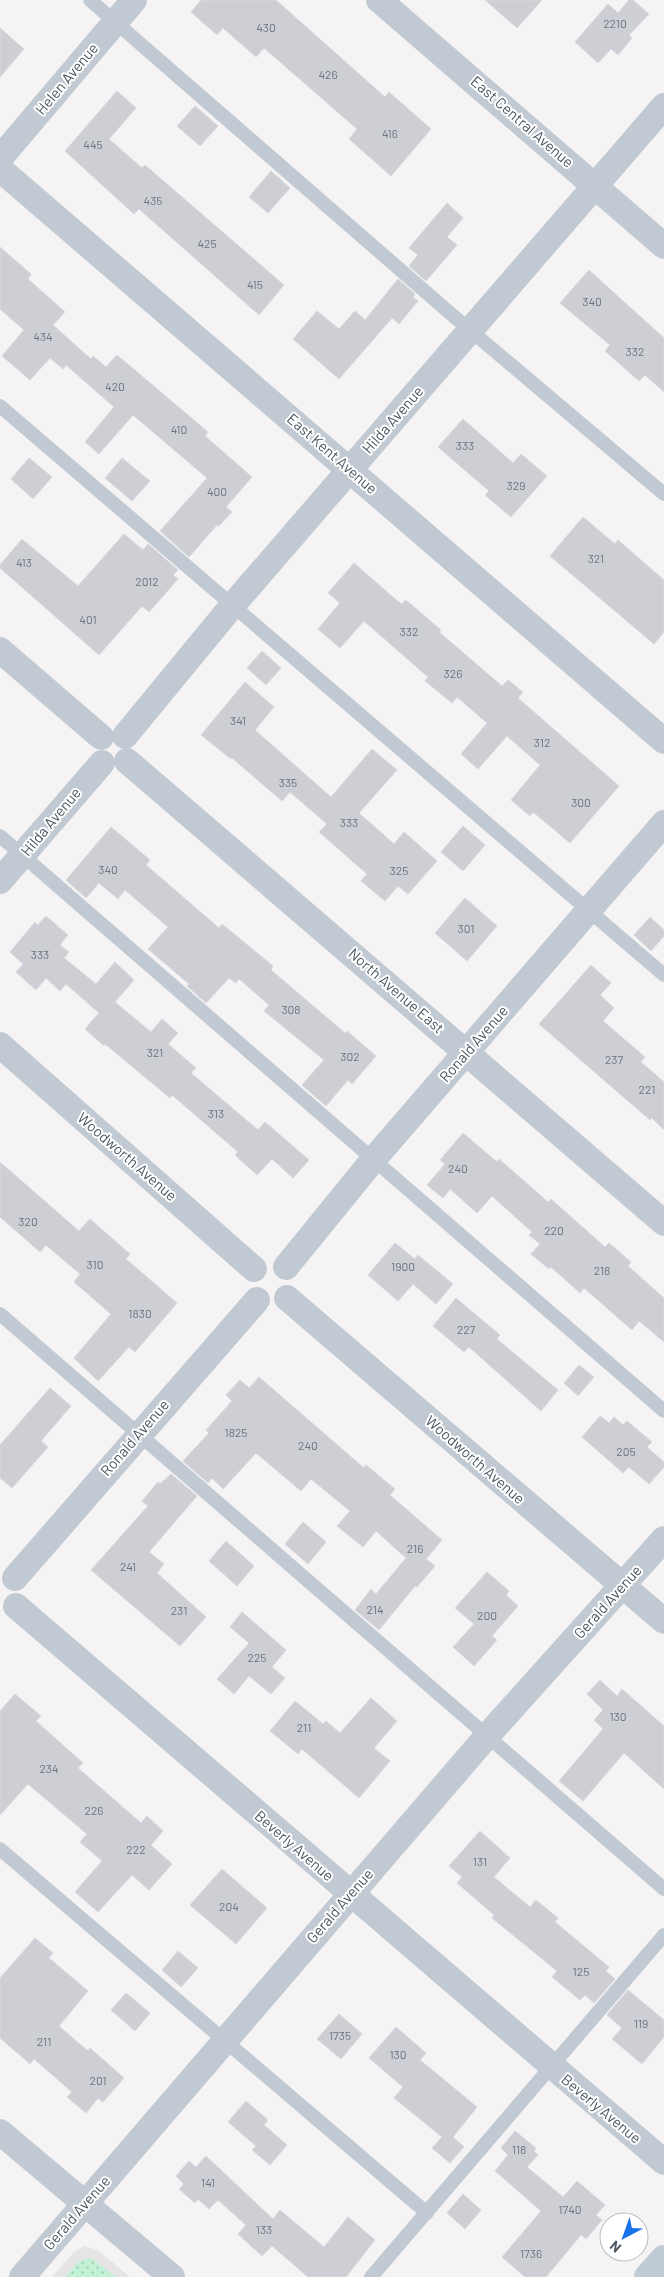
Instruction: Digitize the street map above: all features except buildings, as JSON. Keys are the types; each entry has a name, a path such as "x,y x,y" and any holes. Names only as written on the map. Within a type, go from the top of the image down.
{"main road":[{"path":"648,2277 664,2259"}],"street":[{"name":"Helen Avenue","path":"0,158 134,0"},
{"name":"East Central Avenue","path":"379,0 664,246"},
{"name":"Hilda Avenue","path":"0,881 114,749 232,606 664,106"},
{"name":"East Kent Avenue","path":"0,169 664,741"},
{"name":"North Avenue East","path":"0,650 664,1223"},
{"name":"Ronald Avenue","path":"286,1266 374,1160 664,823"},
{"name":"Woodworth Avenue","path":"0,1045 254,1269"},
{"path":"270,1260 286,1266 294,1283 293,1290 287,1298 278,1304 271,1305 257,1300 249,1287 249,1279 254,1269 263,1262 270,1260"},
{"name":"Woodworth Avenue","path":"287,1298 664,1621"},
{"name":"Ronald Avenue","path":"8,1575 138,1434 257,1300"},
{"name":"Gerald Avenue","path":"22,2277 487,1736 664,1539"},
{"path":"8,1575 21,1586 22,1593 8,1609"},
{"name":"Beverly Avenue","path":"8,1609 350,1895 664,2162"},
{"path":"0,2132 172,2277"}],"lane":[{"path":"90,0 664,494"},
{"path":"0,406 664,975"},
{"path":"0,836 664,1411"},
{"path":"0,1314 664,1889"},
{"path":"0,1849 427,2213"},
{"path":"371,2277 664,1935"}],"shaded area":[{"path":"84,2246 98,2250 130,2277 52,2277 73,2253"}],"green space":[{"path":"91,2258 116,2277 65,2277 79,2261"}]}
